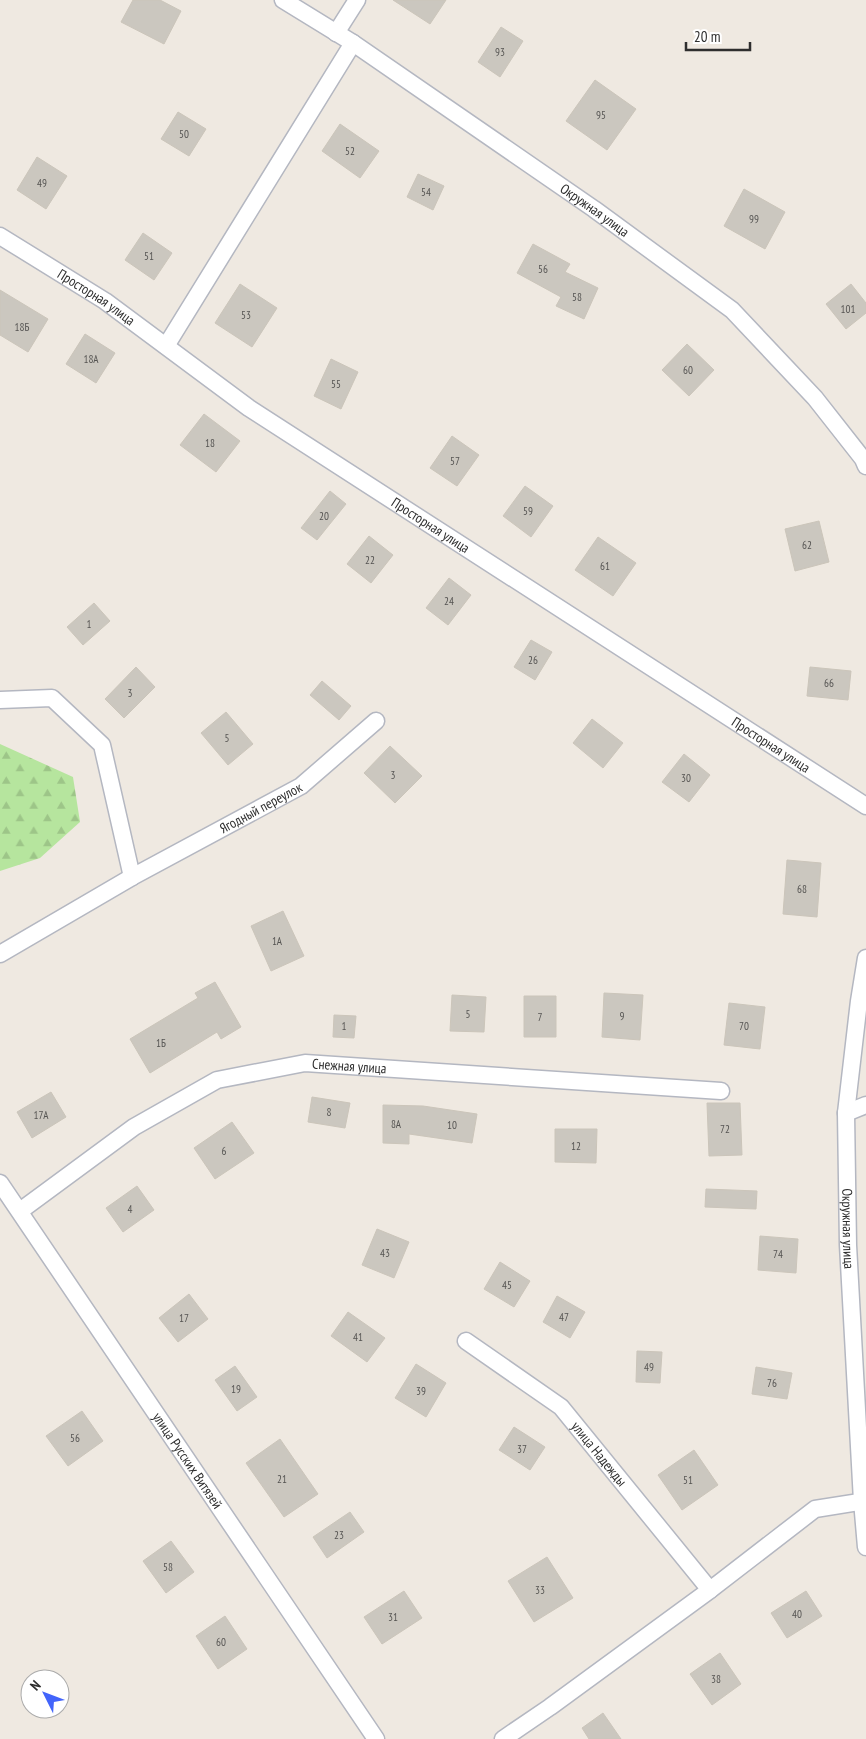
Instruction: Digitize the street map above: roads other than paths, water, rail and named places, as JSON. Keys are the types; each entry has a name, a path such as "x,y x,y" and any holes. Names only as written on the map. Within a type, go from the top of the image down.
{"street":[{"name":"Окружная улица","path":"283,0 354,43 594,209 732,310 815,398 863,459 866,466"},
{"path":"336,33 357,0"},
{"path":"166,346 354,43"},
{"name":"Просторная улица","path":"0,236 105,301 249,408 866,806"},
{"path":"0,700 52,698 102,745 132,877"},
{"name":"Ягодный переулок","path":"0,954 132,877 301,786 376,721"},
{"name":"Окружная улица","path":"864,1501 848,1245 846,1113 864,1003 866,958"},
{"name":"Снежная улица","path":"20,1210 134,1127 217,1080 305,1063 721,1091"},
{"path":"846,1113 866,1105"},
{"name":"улица Русских Витязей","path":"0,1183 376,1739"},
{"name":"улица Надежды","path":"466,1341 562,1407 710,1590"},
{"path":"503,1739 710,1590 815,1509 864,1501 866,1548"}]}
